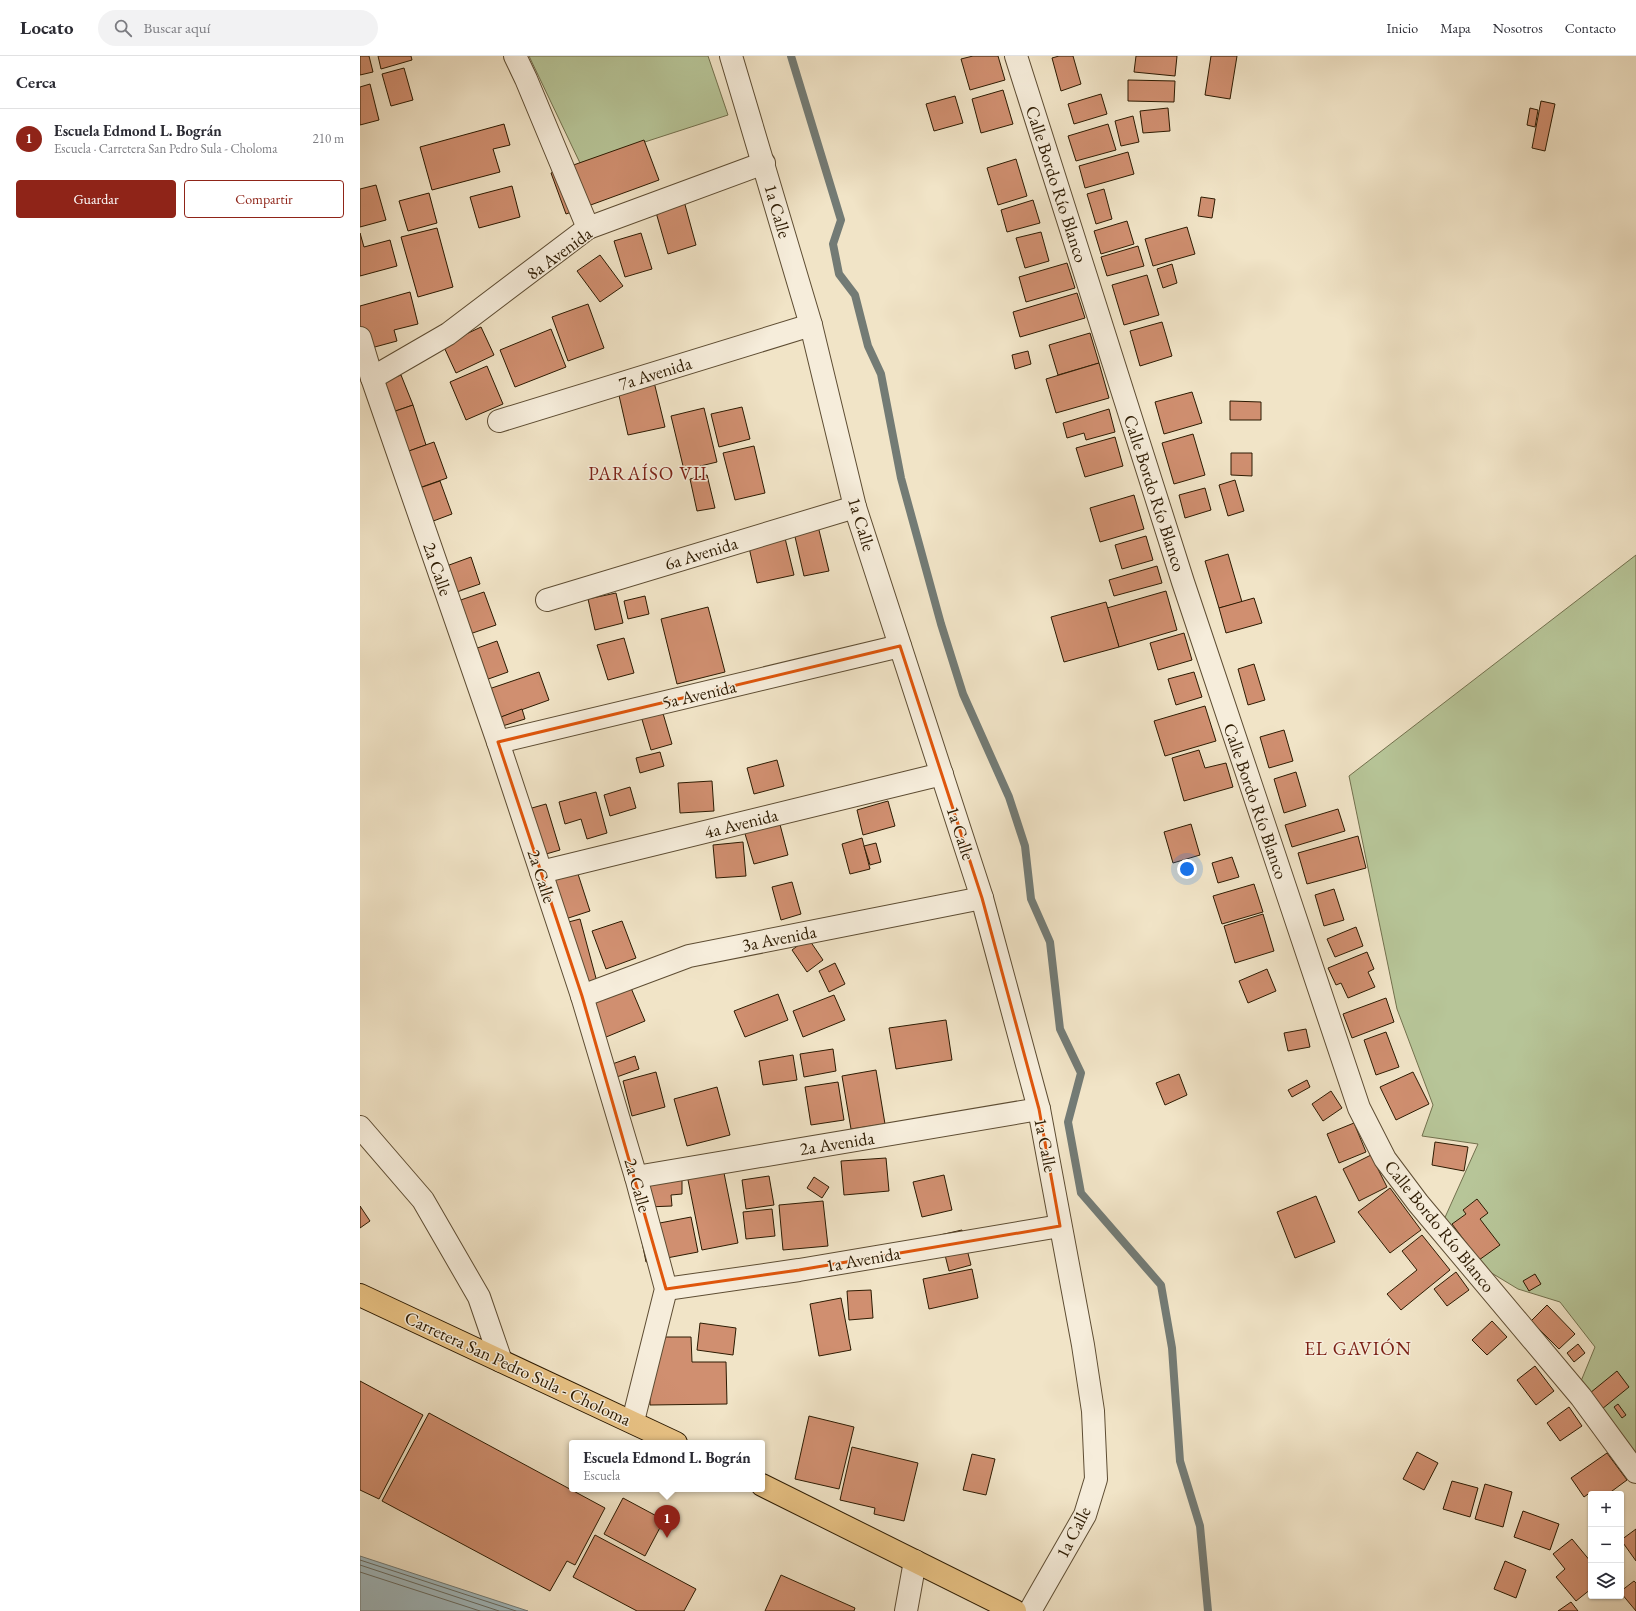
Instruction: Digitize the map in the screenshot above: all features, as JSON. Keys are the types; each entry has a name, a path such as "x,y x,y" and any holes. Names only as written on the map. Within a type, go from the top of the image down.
{"main road":[{"name":"Carretera San Pedro Sula - Choloma","path":"360,1295 670,1440"},
{"path":"765,1486 1015,1611"}],"street":[{"path":"515,56 588,228"},
{"name":"1a Calle","path":"731,56 811,325 855,507 982,898 1039,1109 1060,1226 1084,1345 1092,1404 1096,1479 1085,1515 1030,1611"},
{"name":"Calle Bordo Río Blanco","path":"1016,56 1183,582 1359,1108 1385,1159 1418,1203 1581,1397 1636,1472"},
{"name":"8a Avenida","path":"372,378 448,334 588,228 764,163"},
{"name":"7a Avenida","path":"499,420 811,325"},
{"name":"2a Calle","path":"360,338 372,378 498,742 582,996 636,1177 666,1289 633,1422"},
{"name":"6a Avenida","path":"547,600 855,507"},
{"name":"5a Avenida","path":"498,742 900,646"},
{"name":"4a Avenida","path":"541,872 942,774"},
{"name":"3a Avenida","path":"582,996 690,956 982,898"},
{"name":"2a Avenida","path":"636,1177 1039,1109"},
{"path":"360,1127 423,1200 479,1297 501,1361"},
{"name":"1a Avenida","path":"666,1289 799,1270 1060,1226"},
{"path":"906,1611 915,1561"}],"highlighted area":[{"path":"900,646 982,898 1039,1109 1060,1226 799,1270 666,1289 582,996 498,742"}],"green space":[{"path":"529,56 708,56 728,115 580,163"},
{"path":"1636,555 1636,1453 1624,1442 1579,1386 1595,1347 1560,1302 1518,1289 1480,1266 1442,1224 1478,1144 1422,1136 1433,1105 1397,1009 1349,776"}],"water":[{"path":"360,1556 528,1611 360,1611"}],"building":[{"path":"360,56 369,56 373,72 360,75"},
{"path":"378,56 411,56 412,60 381,69"},
{"path":"973,56 998,56 1005,80 970,90 961,59"},
{"path":"1059,56 1073,56 1081,84 1061,91 1052,58"},
{"path":"1136,56 1177,56 1175,76 1134,72"},
{"path":"1211,56 1237,56 1230,99 1205,95"},
{"path":"404,68 413,100 391,106 382,74"},
{"path":"1128,80 1175,81 1174,102 1128,101"},
{"path":"370,84 379,120 360,125 360,87"},
{"path":"1003,90 1013,124 981,133 972,99"},
{"path":"1101,94 1107,114 1074,124 1068,104"},
{"path":"955,96 963,123 934,131 926,104"},
{"path":"1541,101 1555,104 1545,151 1532,148"},
{"path":"1168,108 1170,131 1143,133 1140,111"},
{"path":"1530,108 1538,110 1535,127 1527,125"},
{"path":"1133,116 1139,142 1121,146 1115,121"},
{"path":"504,124 510,145 493,149 500,172 432,190 420,147"},
{"path":"1108,124 1116,150 1076,161 1068,136"},
{"path":"644,140 659,180 566,214 551,173"},
{"path":"1128,152 1134,174 1085,188 1079,166"},
{"path":"1016,159 1027,196 998,205 987,168"},
{"path":"376,185 386,220 360,227 360,189"},
{"path":"512,186 520,217 479,228 470,197"},
{"path":"1104,189 1112,219 1096,224 1087,194"},
{"path":"429,193 437,223 408,231 399,201"},
{"path":"1201,197 1215,199 1212,218 1198,216"},
{"path":"1033,200 1040,223 1007,232 1001,210"},
{"path":"684,201 696,245 668,254 655,209"},
{"path":"1127,221 1134,244 1101,254 1094,231"},
{"path":"1187,227 1195,254 1153,266 1145,239"},
{"path":"437,228 453,287 418,297 401,237"},
{"path":"1041,232 1049,261 1025,268 1016,238"},
{"path":"360,233 364,247 390,240 397,266 360,276"},
{"path":"641,233 652,269 625,277 614,241"},
{"path":"1138,246 1144,266 1107,276 1101,257"},
{"path":"600,255 623,286 600,302 577,271"},
{"path":"1067,263 1075,288 1026,302 1019,277"},
{"path":"1172,264 1177,283 1163,288 1157,269"},
{"path":"1147,275 1159,315 1124,325 1112,285"},
{"path":"410,292 418,324 394,330 397,341 360,351 360,306"},
{"path":"1077,293 1085,318 1020,337 1013,312"},
{"path":"588,304 604,348 568,361 552,317"},
{"path":"1162,322 1172,356 1140,366 1130,331"},
{"path":"481,327 494,355 456,373 443,345"},
{"path":"551,329 566,367 515,387 500,350"},
{"path":"1090,333 1099,363 1058,375 1049,345"},
{"path":"1028,351 1031,364 1015,369 1012,355"},
{"path":"1099,363 1109,398 1056,413 1046,379"},
{"path":"487,366 503,404 466,420 450,382"},
{"path":"401,375 413,405 381,416 370,386"},
{"path":"654,382 665,427 628,435 618,391"},
{"path":"1192,392 1202,423 1164,434 1155,402"},
{"path":"1230,401 1261,402 1261,420 1230,420"},
{"path":"413,405 426,445 395,456 381,416"},
{"path":"742,407 750,439 719,447 711,414"},
{"path":"704,408 717,462 684,470 671,416"},
{"path":"1109,409 1115,432 1086,440 1084,433 1067,438 1063,423"},
{"path":"1193,434 1205,475 1174,484 1162,443"},
{"path":"1115,437 1123,466 1085,477 1076,448"},
{"path":"434,442 447,478 408,492 395,456"},
{"path":"754,446 765,493 735,500 723,453"},
{"path":"1231,453 1252,453 1252,476 1231,475"},
{"path":"707,475 715,508 697,511 690,479"},
{"path":"1235,480 1244,511 1228,516 1219,485"},
{"path":"440,481 452,514 420,526 408,492"},
{"path":"1205,488 1211,510 1185,518 1179,495"},
{"path":"1134,495 1144,529 1100,542 1090,508"},
{"path":"817,522 829,571 804,576 793,528"},
{"path":"784,534 794,575 757,583 748,543"},
{"path":"1146,536 1153,560 1122,569 1115,545"},
{"path":"1228,554 1242,602 1219,608 1205,561"},
{"path":"471,557 480,584 451,594 441,568"},
{"path":"1157,566 1162,583 1114,596 1109,580"},
{"path":"1166,591 1177,630 1119,647 1107,608"},
{"path":"484,592 496,625 461,637 449,604"},
{"path":"616,593 623,623 595,630 588,599"},
{"path":"645,596 649,614 628,619 624,601"},
{"path":"1254,598 1262,623 1226,633 1219,608"},
{"path":"1106,602 1119,647 1064,662 1051,617"},
{"path":"708,607 725,672 677,684 661,619"},
{"path":"1184,633 1192,660 1158,670 1150,643"},
{"path":"624,638 634,673 608,680 597,645"},
{"path":"497,641 508,672 480,682 469,651"},
{"path":"1254,664 1265,700 1248,705 1238,669"},
{"path":"539,672 549,700 493,720 483,691"},
{"path":"1194,672 1202,697 1176,705 1168,679"},
{"path":"1205,706 1216,741 1165,756 1154,721"},
{"path":"522,709 525,719 496,728 493,720"},
{"path":"662,710 672,744 651,750 641,716"},
{"path":"1284,730 1293,761 1269,768 1260,737"},
{"path":"1199,750 1205,768 1226,763 1233,787 1184,801 1172,758"},
{"path":"660,752 664,766 640,773 636,758"},
{"path":"777,760 784,786 754,794 747,768"},
{"path":"1296,772 1306,806 1284,813 1274,779"},
{"path":"712,781 714,811 680,813 678,783"},
{"path":"630,787 636,808 610,816 604,795"},
{"path":"596,792 607,833 587,839 581,819 565,824 559,802"},
{"path":"888,801 895,826 863,835 857,810"},
{"path":"546,804 560,850 539,856 525,810"},
{"path":"1338,809 1345,831 1292,847 1285,825"},
{"path":"778,817 788,855 754,864 743,827"},
{"path":"1191,824 1200,855 1173,863 1164,832"},
{"path":"1358,836 1366,868 1307,884 1298,853"},
{"path":"862,838 870,869 850,874 842,844"},
{"path":"743,842 746,876 716,878 713,845"},
{"path":"876,843 881,862 870,865 864,846"},
{"path":"1232,857 1239,877 1218,883 1212,863"},
{"path":"577,871 590,911 553,923 539,884"},
{"path":"792,882 801,914 781,920 772,887"},
{"path":"1254,884 1263,912 1222,924 1213,896"},
{"path":"1334,889 1344,920 1324,926 1315,895"},
{"path":"1263,914 1274,951 1235,963 1224,926"},
{"path":"580,919 597,982 570,989 553,926"},
{"path":"622,921 636,958 606,969 592,931"},
{"path":"1356,927 1363,946 1335,957 1327,939"},
{"path":"808,938 823,960 807,972 792,950"},
{"path":"1367,952 1374,969 1368,972 1375,987 1348,998 1341,983 1336,985 1328,968"},
{"path":"835,963 845,984 829,992 819,971"},
{"path":"1267,969 1276,991 1248,1003 1239,981"},
{"path":"631,988 645,1021 594,1042 580,1009"},
{"path":"778,994 788,1020 745,1037 734,1011"},
{"path":"834,995 845,1020 803,1037 793,1011"},
{"path":"1386,998 1394,1022 1352,1038 1343,1014"},
{"path":"946,1020 952,1060 896,1069 889,1028"},
{"path":"1306,1029 1310,1047 1288,1051 1284,1033"},
{"path":"1386,1032 1399,1067 1376,1075 1364,1040"},
{"path":"833,1049 836,1071 804,1077 800,1054"},
{"path":"793,1055 797,1080 763,1085 759,1061"},
{"path":"635,1056 639,1069 603,1082 598,1069"},
{"path":"876,1070 885,1124 851,1129 842,1076"},
{"path":"656,1072 665,1107 632,1116 623,1081"},
{"path":"1413,1072 1429,1104 1396,1120 1380,1087"},
{"path":"1179,1074 1187,1095 1165,1105 1156,1083"},
{"path":"1307,1080 1310,1087 1292,1097 1288,1090"},
{"path":"838,1082 844,1120 811,1125 805,1087"},
{"path":"717,1087 730,1135 687,1146 674,1099"},
{"path":"1331,1091 1342,1108 1323,1121 1312,1104"},
{"path":"1354,1123 1366,1152 1339,1163 1327,1134"},
{"path":"1435,1142 1468,1147 1464,1171 1432,1165"},
{"path":"1371,1155 1387,1187 1359,1201 1343,1169"},
{"path":"886,1158 889,1191 844,1195 841,1161"},
{"path":"723,1168 738,1243 702,1250 687,1175"},
{"path":"944,1175 952,1210 922,1217 913,1182"},
{"path":"769,1176 774,1205 746,1209 742,1180"},
{"path":"682,1177 682,1194 671,1195 672,1206 647,1207 647,1178"},
{"path":"814,1177 829,1187 822,1198 807,1188"},
{"path":"1390,1188 1421,1230 1390,1253 1358,1212"},
{"path":"1316,1196 1335,1242 1295,1258 1277,1212"},
{"path":"1477,1199 1488,1213 1480,1219 1500,1245 1479,1260 1452,1224 1466,1214 1463,1210"},
{"path":"823,1201 828,1246 783,1250 779,1205"},
{"path":"360,1206 370,1221 360,1228"},
{"path":"772,1209 775,1236 746,1239 743,1212"},
{"path":"691,1217 698,1252 646,1262 639,1227"},
{"path":"962,1230 971,1265 949,1271 940,1235"},
{"path":"1422,1235 1450,1270 1401,1310 1387,1294 1417,1270 1402,1251"},
{"path":"972,1269 978,1298 929,1309 923,1279"},
{"path":"1456,1272 1469,1290 1447,1306 1434,1289"},
{"path":"1535,1274 1541,1284 1529,1291 1523,1281"},
{"path":"871,1290 873,1318 849,1320 847,1291"},
{"path":"841,1298 851,1350 819,1356 810,1304"},
{"path":"1547,1305 1575,1334 1559,1349 1531,1321"},
{"path":"1492,1321 1507,1337 1487,1355 1472,1340"},
{"path":"700,1323 736,1328 733,1355 697,1350"},
{"path":"649,1337 691,1337 692,1362 726,1362 727,1404 650,1405"},
{"path":"1578,1344 1585,1353 1574,1362 1567,1353"},
{"path":"1535,1366 1554,1391 1536,1405 1517,1380"},
{"path":"1617,1371 1629,1387 1602,1409 1590,1393"},
{"path":"360,1381 423,1415 379,1499 360,1490"},
{"path":"1618,1404 1626,1415 1622,1418 1614,1407"},
{"path":"1569,1407 1582,1426 1560,1441 1547,1423"},
{"path":"429,1413 569,1489 569,1492 575,1492 605,1508 575,1565 567,1561 550,1591 382,1501"},
{"path":"809,1416 854,1427 839,1489 795,1479"},
{"path":"852,1447 918,1463 904,1521 874,1514 875,1508 840,1500"},
{"path":"1417,1452 1438,1463 1424,1490 1403,1479"},
{"path":"1607,1453 1627,1480 1612,1491 1588,1491 1588,1494 1584,1497 1571,1478"},
{"path":"972,1454 995,1459 986,1495 963,1490"},
{"path":"1452,1481 1478,1488 1470,1517 1443,1509"},
{"path":"1485,1484 1512,1492 1503,1527 1475,1519"},
{"path":"623,1498 664,1520 645,1556 604,1534"},
{"path":"1523,1511 1559,1524 1550,1550 1514,1537"},
{"path":"1636,1529 1636,1561 1624,1544 1624,1538"},
{"path":"595,1535 696,1589 684,1611 637,1611 573,1577"},
{"path":"1572,1539 1588,1558 1588,1591 1576,1601 1556,1577 1565,1569 1553,1554"},
{"path":"1505,1561 1526,1570 1516,1598 1494,1589"},
{"path":"781,1575 855,1608 854,1611 765,1611"},
{"path":"1634,1581 1636,1583 1636,1611 1624,1597 1624,1589"},
{"path":"1571,1602 1578,1611 1558,1611"}],"waterway":[{"path":"791,56 841,220 833,244 839,274 855,295 868,346 881,374 901,478 941,624 963,694 1009,797 1025,846 1031,899 1050,942 1060,1029 1081,1073 1068,1122 1081,1193 1161,1285 1172,1348 1180,1461 1200,1526 1208,1611"}],"place":[{"name":"Escuela Edmond L. Bográn","path":"667,1538"}],"district":[{"name":"PARAÍSO VII","path":"648,473"},
{"name":"EL GAVIÓN","path":"1358,1348"}]}
